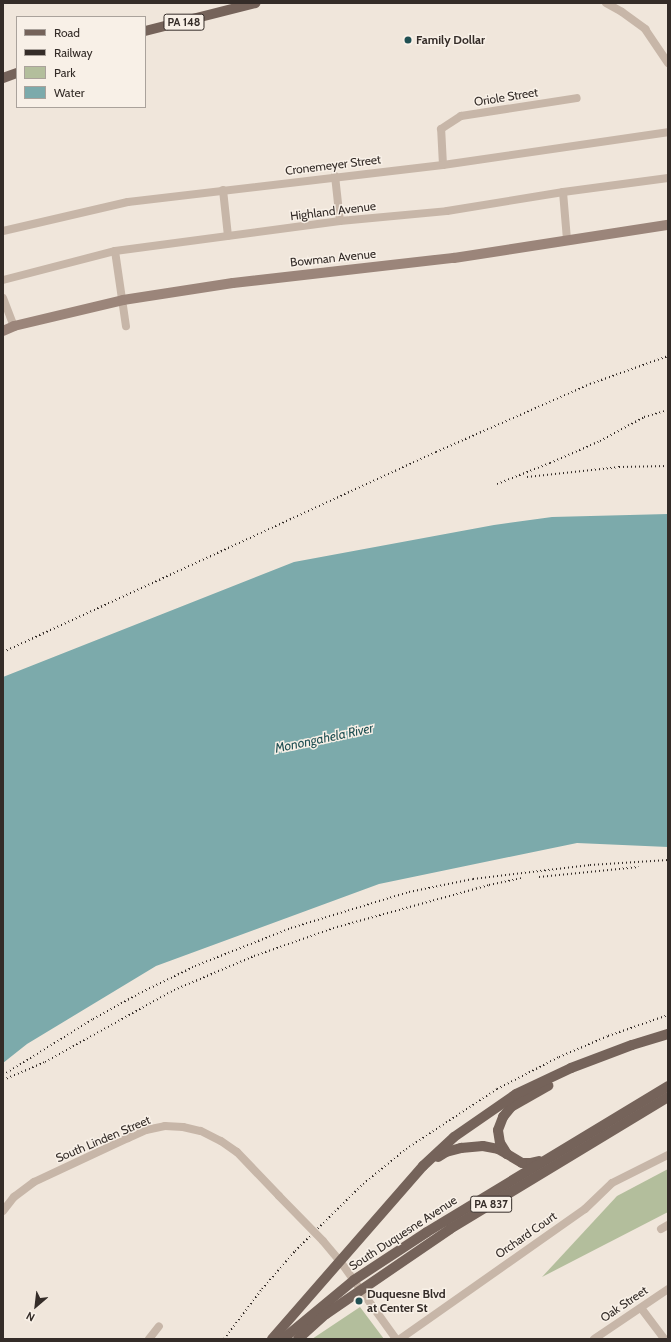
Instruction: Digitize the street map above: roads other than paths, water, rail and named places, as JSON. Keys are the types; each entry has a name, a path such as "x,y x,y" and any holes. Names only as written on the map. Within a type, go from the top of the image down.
{"main road":[{"name":"PA 148","path":"146,31 221,8 256,3"},
{"path":"3,78 16,73"},
{"name":"Bowman Avenue","path":"3,331 14,326 123,300 234,283 454,258 668,225"},
{"path":"272,1339 423,1166 454,1137 516,1094 571,1068 632,1045 668,1034"},
{"path":"507,1154 500,1143 498,1130 503,1117 511,1107 527,1097 570,1076 612,1059 668,1040"},
{"name":"South Duquesne Avenue","path":"283,1339 354,1280 548,1158 668,1086"},
{"name":"South Duquesne Avenue","path":"298,1339 326,1314 450,1229 668,1097"},
{"path":"423,1166 446,1152 461,1148 483,1146 498,1149 522,1163 531,1163 548,1158"}],"street":[{"path":"606,3 622,12 645,29 666,59"},
{"name":"Oriole Street","path":"443,164 441,128 461,116 577,98"},
{"name":"Cronemeyer Street","path":"3,231 128,202 443,164 668,132"},
{"path":"335,176 340,221"},
{"name":"Highland Avenue","path":"3,280 116,251 340,221 448,211 563,192 668,178"},
{"path":"223,190 228,236"},
{"path":"563,192 567,240"},
{"path":"116,251 126,326"},
{"path":"3,298 14,326"},
{"name":"South Linden Street","path":"3,1211 14,1197 34,1182 134,1136 165,1126 183,1126 201,1131 221,1141 237,1152 323,1241 340,1261 396,1339"},
{"name":"Orchard Court","path":"400,1339 585,1209 612,1183 668,1155"},
{"name":"Oak Street","path":"594,1339 668,1289"},
{"path":"641,1308 664,1339"},
{"path":"149,1339 159,1326"}],"water":[{"name":"Monongahela River","path":"668,514 668,847 577,843 379,884 156,966 27,1044 3,1063 3,677 294,562 494,525 552,517"}],"railway":[{"path":"3,652 436,452 590,384 668,356"},
{"path":"497,484 600,441 644,417 668,410"},
{"path":"527,477 619,467 668,466"},
{"path":"3,1075 93,1019 142,992 195,966 291,928 409,892 473,879 590,865 668,860"},
{"path":"539,877 638,867"},
{"path":"3,1080 45,1062 174,990 254,956 337,927 489,885 521,878"},
{"path":"224,1339 262,1289 295,1251 363,1184 406,1149 497,1089 559,1057 608,1036 668,1015"}],"place":[{"name":"Family Dollar","path":"408,40"},
{"name":"Duquesne Blvd at Center St","path":"359,1301"}]}
